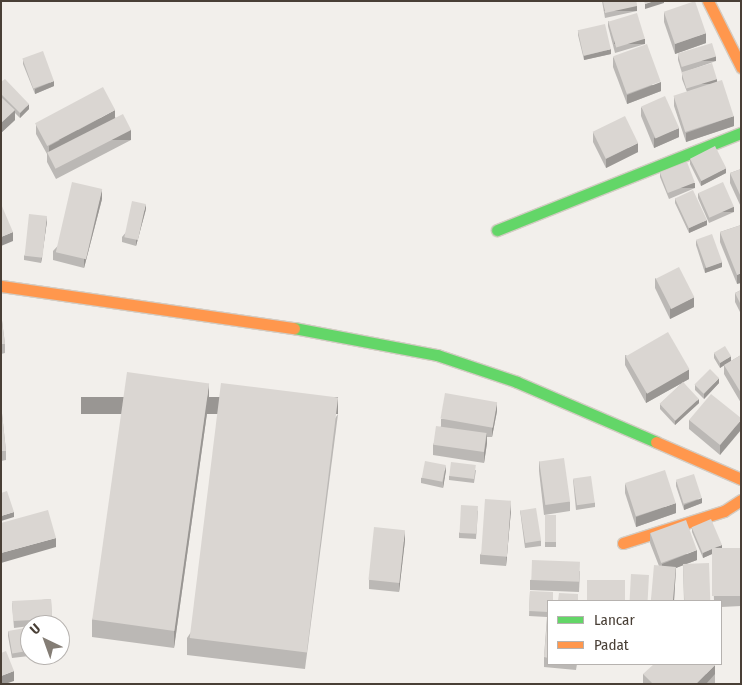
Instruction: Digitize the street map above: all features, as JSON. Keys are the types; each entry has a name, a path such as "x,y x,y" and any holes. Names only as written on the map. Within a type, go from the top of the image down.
{"street":[{"path":"708,1 741,67"},
{"path":"497,230 741,133"},
{"path":"1,286 250,320 437,355 516,382 741,478"},
{"path":"623,543 724,511 741,500"}],"building":[{"path":"603,1 636,1 637,6 605,13"},
{"path":"695,1 706,33 675,44 664,12"},
{"path":"637,13 645,39 616,48 608,22"},
{"path":"605,24 611,49 584,56 578,30"},
{"path":"712,43 716,56 682,67 678,54"},
{"path":"647,44 661,82 627,94 613,56"},
{"path":"43,51 54,81 33,89 22,59"},
{"path":"712,63 717,79 686,89 681,72"},
{"path":"5,79 29,104 20,113 1,94 1,82"},
{"path":"722,80 734,116 685,132 673,96"},
{"path":"103,87 115,110 47,146 35,123"},
{"path":"665,96 679,128 655,139 641,107"},
{"path":"1,97 15,110 1,123"},
{"path":"123,114 131,130 55,169 47,153"},
{"path":"625,116 638,143 606,159 593,132"},
{"path":"715,146 726,168 701,181 690,159"},
{"path":"687,162 695,183 668,193 660,172"},
{"path":"741,169 741,197 730,173"},
{"path":"72,182 102,189 86,259 56,252"},
{"path":"723,182 734,207 709,218 698,193"},
{"path":"693,190 707,220 689,228 675,198"},
{"path":"132,201 146,204 138,240 124,237"},
{"path":"1,204 13,232 1,237"},
{"path":"29,214 47,216 43,258 25,256"},
{"path":"741,225 741,273 737,275 720,232"},
{"path":"712,234 722,262 706,268 696,240"},
{"path":"679,267 694,297 671,309 656,279"},
{"path":"741,290 741,305 735,293"},
{"path":"1,313 5,344 1,344"},
{"path":"668,332 690,369 647,394 626,356"},
{"path":"725,346 731,356 720,363 714,353"},
{"path":"741,355 741,393 724,365"},
{"path":"710,369 719,378 704,394 694,385"},
{"path":"127,372 209,384 174,631 92,620"},
{"path":"683,382 699,399 675,421 660,404"},
{"path":"221,383 338,397 307,652 190,638"},
{"path":"445,393 497,402 493,428 440,419"},
{"path":"711,394 741,418 720,445 689,420"},
{"path":"1,404 6,451 1,451"},
{"path":"436,426 487,433 484,452 433,445"},
{"path":"564,458 570,502 545,505 539,461"},
{"path":"425,461 446,465 442,482 422,478"},
{"path":"451,462 476,465 474,479 449,476"},
{"path":"665,470 676,503 636,516 625,483"},
{"path":"694,474 702,498 684,504 676,480"},
{"path":"591,476 595,503 577,505 573,479"},
{"path":"7,491 14,512 1,516 1,493"},
{"path":"485,499 511,501 507,557 481,555"},
{"path":"461,505 478,506 477,534 460,533"},
{"path":"536,508 541,541 525,543 520,511"},
{"path":"48,510 56,538 1,553 1,523"},
{"path":"545,515 556,515 556,542 545,542"},
{"path":"711,519 722,545 703,553 692,527"},
{"path":"686,520 697,550 661,563 650,533"},
{"path":"374,527 405,530 399,583 368,580"},
{"path":"712,548 741,548 741,596 712,596"},
{"path":"532,560 580,562 579,582 531,580"},
{"path":"709,563 710,600 684,600 683,564"},
{"path":"654,565 676,567 673,600 651,600"},
{"path":"631,574 649,575 648,600 630,600"},
{"path":"587,580 625,580 625,600 587,600"},
{"path":"530,591 553,592 553,600 547,600 547,612 529,611"},
{"path":"559,593 578,594 578,600 558,600"},
{"path":"51,599 52,615 20,615 20,621 13,621 12,601"},
{"path":"547,622 547,658 544,657"},
{"path":"20,629 20,652 12,654 8,631"},
{"path":"6,651 14,671 1,676 1,653"},
{"path":"653,665 715,665 696,684 653,684 643,674"}],"traffic: fast":[{"path":"497,230 741,133"},
{"path":"294,328 437,355 517,382 656,442"}],"traffic: slow":[{"path":"708,1 741,67"},
{"path":"1,286 294,328"},
{"path":"656,442 741,479"},
{"path":"623,543 724,511 741,500"}]}
